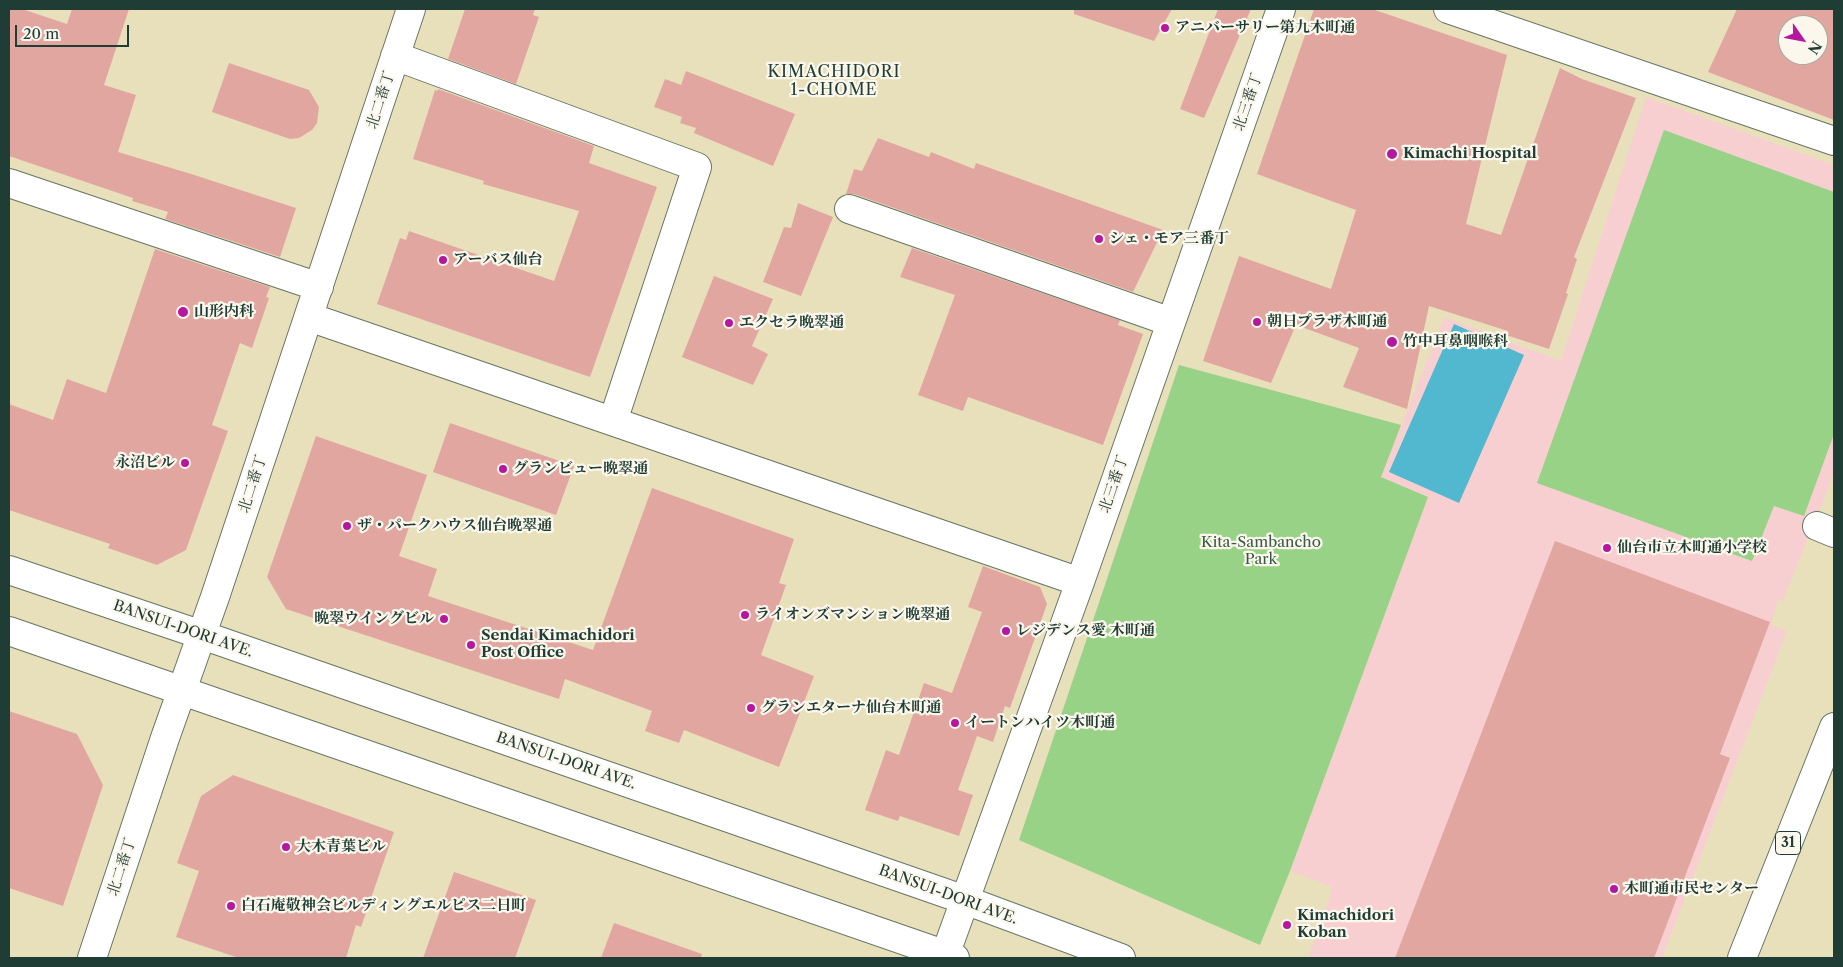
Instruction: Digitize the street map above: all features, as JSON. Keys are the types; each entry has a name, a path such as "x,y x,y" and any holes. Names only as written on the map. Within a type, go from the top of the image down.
{"street":[{"name":"北二番丁","path":"92,958 411,9"},
{"name":"北三番丁","path":"948,957 965,900 1080,582 1281,9"},
{"path":"1448,9 1834,140"},
{"path":"395,56 697,167 613,421"},
{"path":"9,183 319,287"},
{"path":"849,208 1171,322"},
{"path":"309,316 1080,582"},
{"name":"BANSUI-DORI AVE.","path":"9,570 202,635 965,900 1121,958"},
{"path":"9,631 948,957"},
{"name":"31","path":"1742,958 1834,727"}],"shaded area":[{"name":"仙台市立木町通小学校","path":"1646,97 1834,165 1834,473 1783,601 1778,599 1771,625 1787,631 1662,958 1308,958 1333,887 1290,871 1428,497 1381,477 1444,317 1561,361"}],"green space":[{"path":"1664,130 1834,192 1834,434 1804,516 1774,506 1752,561 1537,483"},
{"name":"Kita-Sambancho Park","path":"1179,365 1401,425 1381,477 1428,497 1290,871 1260,945 1019,840"}],"water":[{"path":"1454,324 1524,355 1459,503 1389,472"}],"building":[{"path":"9,9 22,9 67,24 72,9 129,9 104,85 136,95 118,152 296,208 280,257 165,219 168,212 132,201 133,198 9,156"},
{"path":"465,9 535,9 533,15 539,17 516,84 448,59"},
{"path":"1074,9 1172,9 1154,41 1074,14"},
{"path":"1218,9 1251,9 1204,118 1180,109"},
{"path":"1314,9 1372,9 1507,55 1466,224 1501,235 1560,68 1582,79 1636,98 1574,257 1577,259 1566,293 1568,294 1549,349 1506,335 1508,331 1429,306 1407,409 1343,387 1359,348 1296,325 1271,383 1203,361 1239,256 1331,289 1356,210 1257,174"},
{"path":"1737,9 1834,9 1834,120 1708,72"},
{"path":"229,63 309,90 319,107 317,123 312,130 299,138 290,139 212,112"},
{"path":"686,71 795,114 773,166 694,133 696,128 680,123 682,117 654,107 665,79 681,85"},
{"name":"アーバス仙台","path":"438,89 594,146 589,163 657,187 590,377 377,304 400,238 406,240 409,231 554,281 579,211 483,184 484,181 413,159 435,90 437,91"},
{"path":"878,138 929,157 931,152 974,169 976,163 1163,230 1133,292 854,194 846,194 854,169 862,171"},
{"path":"798,203 833,217 801,296 763,282 784,227 791,228"},
{"path":"912,248 1120,320 1118,325 1143,334 1103,445 968,397 963,411 918,395 955,295 900,277"},
{"path":"155,249 270,287 266,297 269,298 252,348 240,343 212,425 228,431 186,550 157,565 108,548 110,544 9,510 9,404 53,420 67,379 106,393"},
{"name":"エクセラ晩翠通","path":"714,276 773,299 752,346 768,354 753,385 682,357"},
{"name":"グランビュー晩翠通","path":"450,423 574,466 556,515 433,472"},
{"path":"316,436 427,475 399,556 437,569 428,596 593,650 652,488 794,539 779,583 786,585 761,655 814,676 779,767 684,730 679,743 645,731 652,711 565,679 559,699 286,609 267,577"},
{"path":"1555,541 1770,622 1720,754 1730,758 1654,958 1395,958"},
{"path":"983,566 1040,587 1047,604 1010,708 1005,706 993,742 977,736 958,790 973,795 959,836 900,816 898,821 865,810 886,750 899,755 924,683 952,693 982,612 968,607"},
{"path":"9,711 77,734 103,785 63,906 9,888"},
{"name":"大木青葉ビル","path":"233,775 394,832 361,927 356,925 346,958 239,958 176,937 199,871 177,863 201,796"},
{"path":"454,872 536,900 515,958 423,958"},
{"path":"614,923 702,954 701,958 601,958"}],"place":[{"name":"アニバーサリー第九木町通","path":"1165,28"},
{"name":"Kimachi Hospital","path":"1392,154"},
{"name":"シェ・モア三番丁","path":"1099,239"},
{"name":"アーバス仙台","path":"443,260"},
{"name":"山形内科","path":"183,312"},
{"name":"朝日プラザ木町通","path":"1257,322"},
{"name":"エクセラ晩翠通","path":"729,323"},
{"name":"竹中耳鼻咽喉科","path":"1392,342"},
{"name":"永沼ビル","path":"185,463"},
{"name":"グランビュー晩翠通","path":"503,469"},
{"name":"ザ・パークハウス仙台晩翠通","path":"347,526"},
{"name":"仙台市立木町通小学校","path":"1607,548"},
{"name":"ライオンズマンション晩翠通","path":"745,615"},
{"name":"晩翠ウイングビル","path":"444,619"},
{"name":"レジデンス愛 木町通","path":"1006,631"},
{"name":"Sendai Kimachidori Post Office","path":"471,645"},
{"name":"グランエターナ仙台木町通","path":"751,708"},
{"name":"イートンハイツ木町通","path":"955,723"},
{"name":"大木青葉ビル","path":"286,847"},
{"name":"木町通市民センター","path":"1614,889"},
{"name":"白石庵敬神会ビルディングエルピス二日町","path":"231,906"},
{"name":"Kimachidori Koban","path":"1287,925"}],"district":[{"name":"KIMACHIDORI 1-CHOME","path":"834,81"}]}
